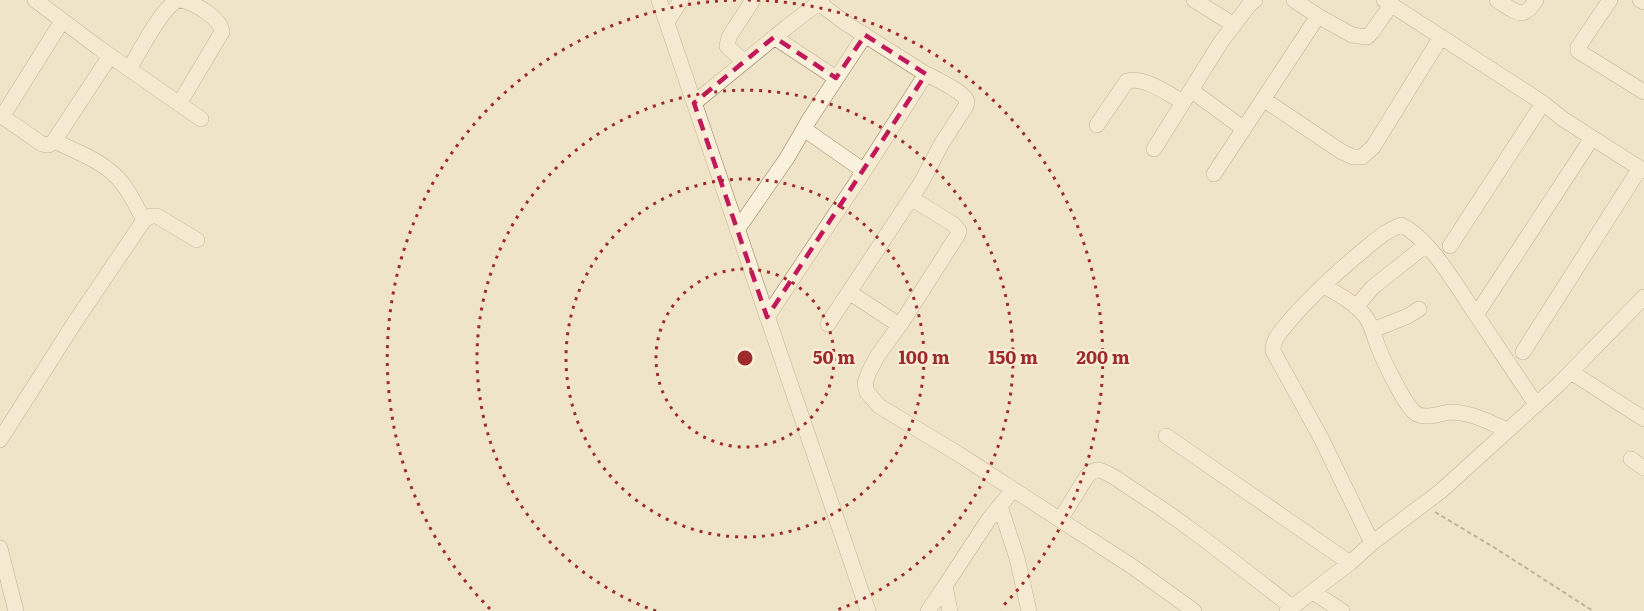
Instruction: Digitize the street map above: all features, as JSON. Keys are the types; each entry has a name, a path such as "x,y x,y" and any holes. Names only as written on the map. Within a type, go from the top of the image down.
{"street":[{"path":"35,0 110,56 201,119"},
{"path":"129,69 164,12 174,2 179,0 188,2 217,19 222,25 222,32 179,104"},
{"path":"659,0 868,611"},
{"path":"667,22 681,0"},
{"path":"744,62 727,46 727,42 753,0"},
{"path":"1194,0 1234,25"},
{"path":"1154,149 1221,42 1255,0"},
{"path":"1294,0 1352,35 1366,37 1372,32 1388,2 1544,103 1563,119 1642,170 1523,352"},
{"path":"1497,0 1517,12 1524,13 1530,10 1536,0"},
{"path":"1610,0 1578,47 1578,51 1644,92"},
{"path":"694,103 820,1 865,35 966,98 966,106 942,143 921,183 828,324"},
{"path":"1214,174 1318,16"},
{"path":"62,21 1,116 42,144 48,145 54,141 110,56"},
{"path":"737,230 787,158 865,35"},
{"path":"774,37 836,78"},
{"path":"1263,99 1342,152 1353,157 1362,157 1373,147 1441,37"},
{"path":"767,317 926,74"},
{"path":"1097,125 1127,81 1134,79 1187,96 1244,129"},
{"path":"1450,246 1544,103"},
{"path":"804,129 864,171"},
{"path":"1476,315 1592,138"},
{"path":"54,141 98,162 110,171 122,182 144,220"},
{"path":"911,198 953,224 959,231 943,260 878,355 869,372 866,383 867,392 879,406 960,455 1133,567 1194,611"},
{"path":"0,440 75,322 144,220 157,216 197,240"},
{"path":"1372,543 1321,438 1272,351 1278,335 1324,286 1390,228 1401,225 1409,229 1426,245 1443,266 1536,405"},
{"path":"1356,307 1378,282 1426,245"},
{"path":"1324,286 1366,316 1378,349 1413,411 1418,415 1431,416 1452,412 1468,415 1508,430"},
{"path":"849,292 899,325"},
{"path":"1060,520 1088,476 1093,470 1098,470 1114,477 1154,502 1209,542 1289,609 1441,490 1571,372 1644,297"},
{"path":"1373,330 1419,309"},
{"path":"1571,372 1644,419"},
{"path":"1166,436 1350,563"},
{"path":"1631,459 1644,468"},
{"path":"928,611 970,547 1013,489"},
{"path":"1000,506 1017,558 1029,611"},
{"path":"0,548 16,611"},
{"path":"945,586 950,611"},
{"path":"1313,592 1342,611"}],"path":[{"path":"1422,505 1495,548 1593,611"}],"highlighted area":[{"path":"865,35 926,74 767,317 694,103 774,37 836,78"}]}
